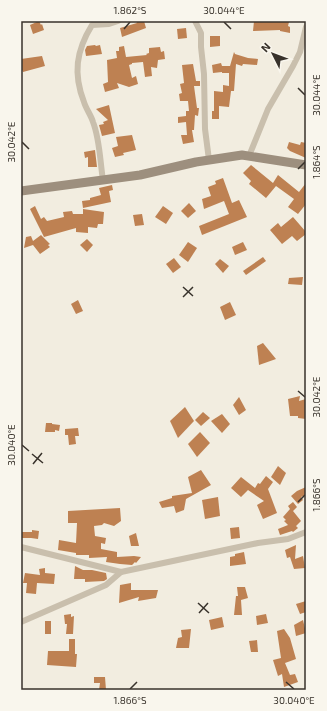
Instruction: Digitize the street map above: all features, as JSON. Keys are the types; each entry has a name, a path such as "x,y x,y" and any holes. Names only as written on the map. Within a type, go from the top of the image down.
{"street":[{"path":"103,180 93,122 84,104 77,73 84,38 92,26 109,24 118,21"},
{"path":"195,21 201,33 204,74 205,129 209,160"},
{"path":"249,156 268,109 300,52 306,27"},
{"path":"21,191 140,175 209,160 242,155 306,165"},
{"path":"21,547 121,572 288,539 306,532"},
{"path":"21,622 106,585 121,572"}],"building":[{"path":"39,21 44,30 33,34 30,25"},
{"path":"136,21 144,21 146,28 122,37 120,28 137,23"},
{"path":"254,21 289,22 288,26 290,27 290,33 280,30 253,31"},
{"path":"186,28 187,38 178,39 177,29"},
{"path":"210,36 220,36 220,46 210,47"},
{"path":"100,45 102,54 86,56 85,50 87,46"},
{"path":"124,46 126,57 147,55 146,54 149,53 149,48 160,47 161,52 164,51 165,59 158,60 157,68 151,67 152,76 145,77 143,62 132,63 129,65 132,78 136,76 138,84 129,87 117,83 119,88 105,92 103,84 108,82 107,60 117,58 116,51 119,51 119,47"},
{"path":"234,52 235,54 248,58 258,59 257,65 243,64 242,66 236,64 234,91 231,91 229,107 219,106 219,119 212,119 212,111 214,111 214,91 223,92 223,85 229,86 229,73 213,73 212,65 221,63 222,66 230,66"},
{"path":"42,56 45,66 23,72 21,68 21,59"},
{"path":"193,64 196,81 200,81 200,86 194,86 197,108 199,108 198,116 195,115 194,130 192,130 194,142 183,144 181,135 187,135 186,122 178,123 178,117 186,116 186,111 189,111 188,101 180,101 179,94 182,93 180,84 184,83 182,65"},
{"path":"109,105 115,133 102,136 99,125 104,124 103,122 108,120 96,109"},
{"path":"132,135 136,150 123,153 124,155 115,157 112,148 118,146 116,137"},
{"path":"289,142 300,145 301,142 306,143 306,158 290,151 287,148"},
{"path":"95,150 97,167 88,167 88,157 85,158 84,152"},
{"path":"251,165 273,183 278,175 299,192 306,183 306,204 298,214 288,207 294,199 276,186 266,198 249,184 251,181 243,173"},
{"path":"223,178 232,203 239,200 247,217 202,235 199,226 229,214 224,201 204,209 202,199 211,196 208,187 216,184 215,181"},
{"path":"112,185 113,190 109,191 111,202 83,208 82,201 90,200 90,198 101,195 99,188"},
{"path":"189,203 196,211 188,218 181,211"},
{"path":"35,206 41,219 44,217 47,221 64,217 63,212 72,211 73,214 83,214 83,209 104,212 103,224 98,224 97,228 88,227 88,233 76,232 76,228 44,237 30,209"},
{"path":"163,206 173,213 166,224 155,217"},
{"path":"142,214 144,225 135,226 133,215"},
{"path":"293,217 306,232 306,234 297,241 292,236 282,244 270,230 278,223 281,227"},
{"path":"41,235 50,244 48,245 50,247 40,254 33,245 24,248 26,237 31,236 33,241"},
{"path":"87,239 93,245 87,252 80,245"},
{"path":"188,242 197,248 188,262 179,255"},
{"path":"243,242 247,250 235,255 232,247"},
{"path":"263,257 266,261 246,275 243,271"},
{"path":"174,258 181,267 173,273 166,264"},
{"path":"220,259 229,266 223,273 215,264"},
{"path":"303,277 302,285 288,284 289,278"},
{"path":"78,300 83,311 76,314 71,304"},
{"path":"230,302 236,315 225,320 220,307"},
{"path":"263,343 276,359 259,365 257,346"},
{"path":"300,396 299,401 306,399 306,419 298,418 298,416 290,416 288,399"},
{"path":"239,397 246,410 239,415 233,405"},
{"path":"185,407 194,421 178,438 170,421"},
{"path":"203,412 210,418 201,426 195,420"},
{"path":"222,414 230,424 222,433 211,421"},
{"path":"46,423 60,425 59,431 55,430 55,432 45,432"},
{"path":"78,428 79,436 75,436 76,444 69,445 68,435 65,435 65,429"},
{"path":"200,432 210,443 197,457 188,444"},
{"path":"278,466 286,473 280,485 271,477"},
{"path":"201,470 211,485 186,499 184,510 176,513 174,506 162,508 159,502 172,498 172,496 192,493 188,477"},
{"path":"266,476 273,482 268,489 277,513 263,519 257,505 264,501 248,490 241,497 231,488 241,477 255,488"},
{"path":"306,487 306,495 301,497 303,500 298,504 291,496 297,491"},
{"path":"218,497 220,516 205,519 202,500"},
{"path":"293,502 297,507 293,511 301,521 296,526 298,528 293,532 280,535 278,529 288,525 284,521 286,520 283,517 290,509 288,506"},
{"path":"120,508 121,521 114,526 104,523 102,525 94,526 95,536 106,538 105,544 101,543 101,549 117,552 117,557 141,557 136,563 135,562 132,565 106,562 107,557 89,558 89,555 76,555 76,553 58,550 59,540 76,543 77,523 68,523 68,511"},
{"path":"239,527 240,538 231,539 230,528"},
{"path":"32,530 39,531 38,539 21,538 21,532 32,532"},
{"path":"136,533 139,546 131,546 129,536"},
{"path":"296,545 295,559 303,556 305,568 294,569 290,557 287,558 285,550"},
{"path":"244,552 246,564 230,566 230,557"},
{"path":"75,566 83,570 106,573 107,579 104,581 85,582 85,579 74,579"},
{"path":"45,568 45,573 55,574 54,584 37,583 36,594 26,593 27,583 23,583 25,573 40,575 39,569"},
{"path":"131,583 131,590 158,590 156,598 138,601 139,597 119,603 120,585"},
{"path":"237,587 245,587 248,598 241,600 242,615 234,615 236,596 238,596"},
{"path":"306,601 306,612 300,614 296,604"},
{"path":"71,614 71,617 74,616 73,634 66,634 67,624 65,624 64,615"},
{"path":"266,614 268,623 257,625 256,616"},
{"path":"222,617 224,627 211,630 209,620"},
{"path":"303,620 306,633 296,636 294,625"},
{"path":"45,621 51,621 51,634 45,634"},
{"path":"191,629 189,648 176,648 178,638 182,637 181,630"},
{"path":"284,629 290,638 296,659 285,663 290,675 295,674 298,682 284,687 282,674 278,676 273,660 281,658 277,631"},
{"path":"69,639 75,639 75,654 77,654 76,667 47,665 48,651 69,651"},
{"path":"257,640 258,652 251,652 249,641"},
{"path":"94,677 105,677 106,690 99,690 100,683 94,683"}]}
